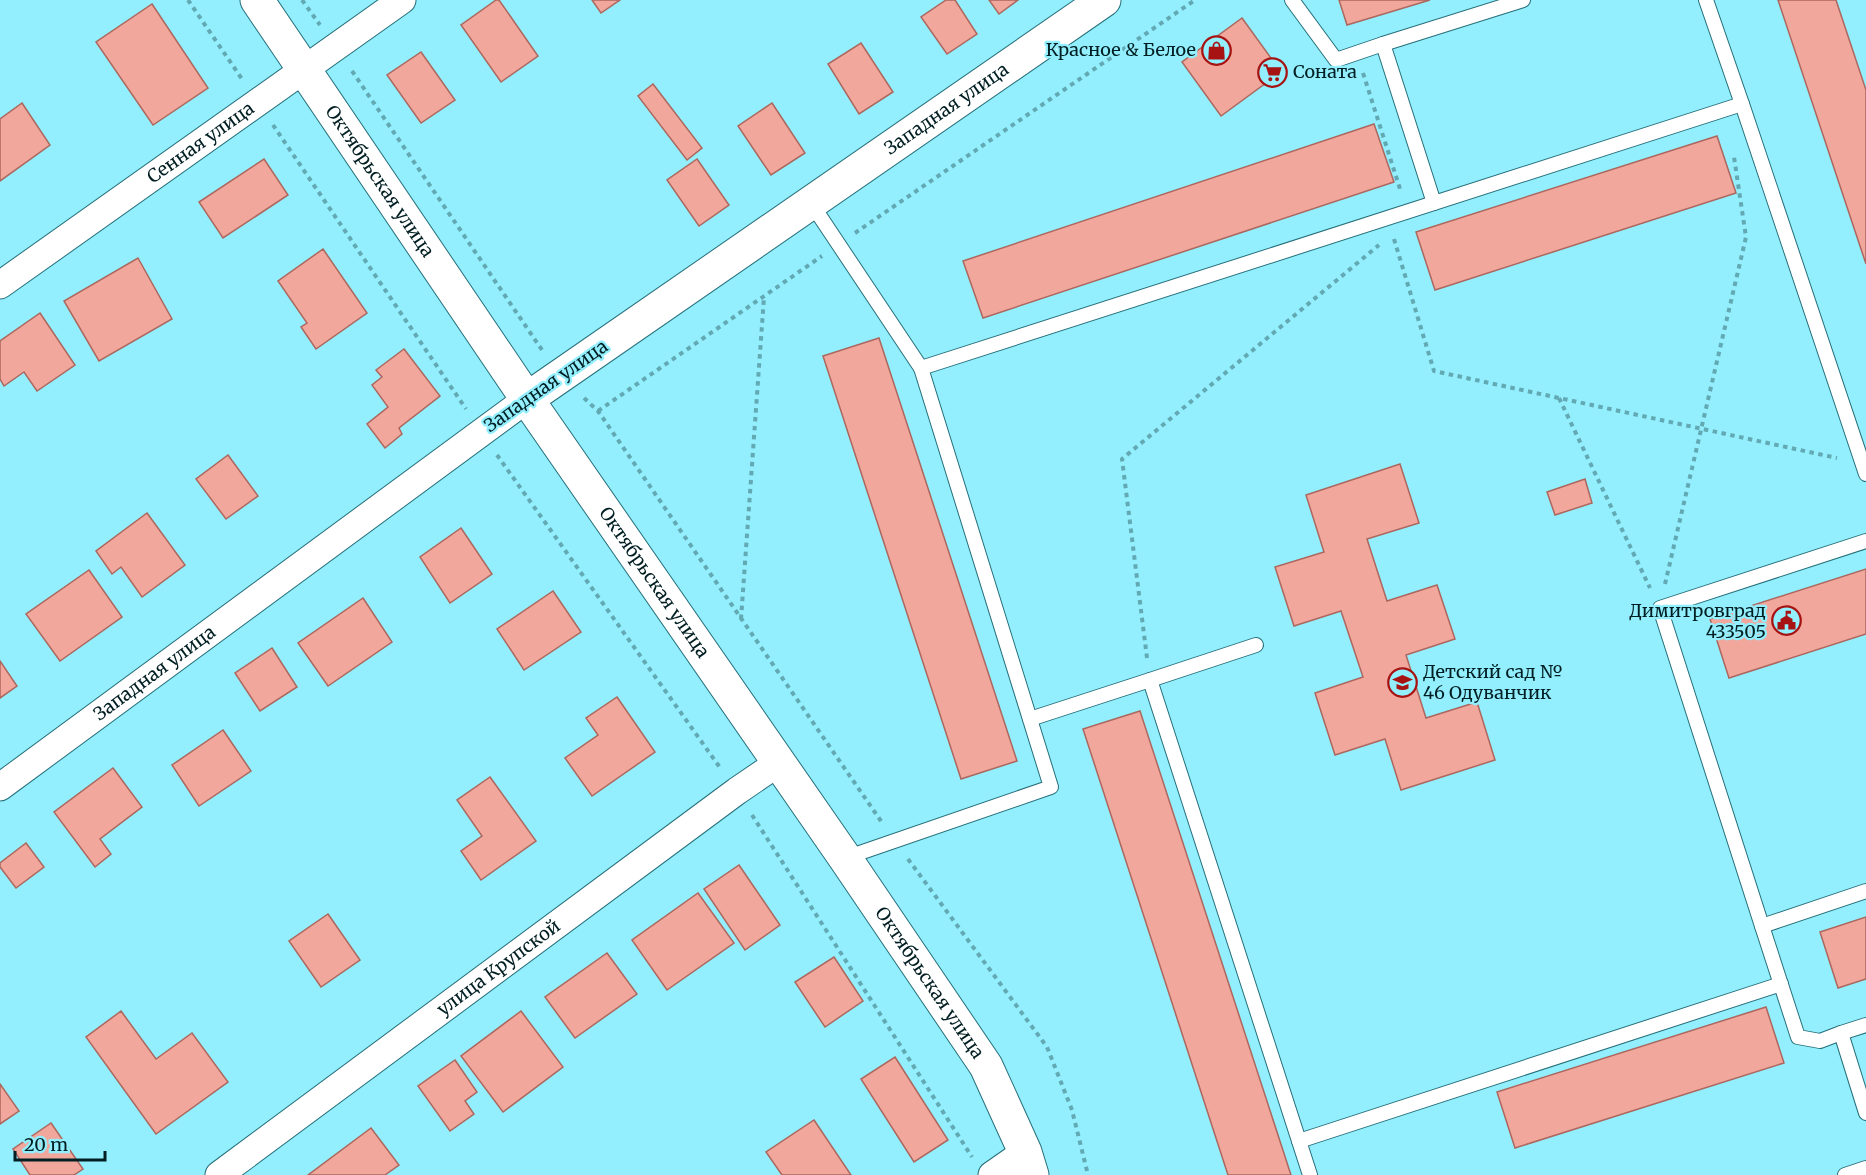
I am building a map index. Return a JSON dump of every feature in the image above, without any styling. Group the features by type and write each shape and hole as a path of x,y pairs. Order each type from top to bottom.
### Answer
{"main road":[{"name":"Октябрьская улица","path":"257,0 527,399 986,1066 1029,1164"},
{"name":"Западная улица","path":"527,399 1104,0"}],"street":[{"name":"Сенная улица","path":"0,285 402,0"},
{"name":"Западная улица","path":"0,787 527,399"},
{"name":"улица Крупской","path":"219,1175 778,763"},
{"path":"985,1170 1029,1164"}],"lane":[{"path":"1292,0 1336,60 1523,0"},
{"path":"1706,0 1864,469"},
{"path":"1383,44 1434,203"},
{"path":"921,368 1742,104"},
{"path":"811,203 921,368 1051,787 845,858"},
{"path":"1866,540 1660,608 1798,1037 1820,1041 1866,1025"},
{"path":"1030,719 1256,645"},
{"path":"1149,680 1310,1175"},
{"path":"1762,926 1866,891"},
{"path":"1299,1141 1781,984"},
{"path":"1842,1033 1866,1113"},
{"path":"1845,1175 1866,1168"}],"path":[{"path":"188,0 481,432 737,791 985,1170"},
{"path":"303,0 560,376 598,411 894,841 1047,1047 1072,1110 1088,1175"},
{"path":"598,411 1195,0"},
{"path":"1357,53 1408,212"},
{"path":"1660,608 1746,237 1734,155"},
{"path":"1388,218 1434,371 1701,429 1864,469"},
{"path":"1149,680 1122,459 1393,233"},
{"path":"741,620 764,296"},
{"path":"1559,398 1660,608"}],"building":[{"path":"499,0 538,56 501,82 461,25"},
{"path":"592,0 620,0 601,13"},
{"path":"946,0 955,0 977,34 947,54 921,17"},
{"path":"989,0 1018,0 999,14"},
{"path":"1339,0 1430,0 1347,25"},
{"path":"1778,0 1836,0 1866,90 1866,264"},
{"path":"152,4 208,88 153,125 96,42"},
{"path":"1242,18 1281,72 1221,116 1182,62"},
{"path":"861,43 893,92 859,114 828,64"},
{"path":"421,52 455,100 421,123 387,75"},
{"path":"653,84 702,148 687,160 638,96"},
{"path":"22,103 50,145 0,181 0,119"},
{"path":"772,103 805,153 771,175 738,126"},
{"path":"1374,124 1394,182 983,318 963,261"},
{"path":"1717,136 1736,193 1435,290 1416,232"},
{"path":"264,159 288,195 223,238 199,202"},
{"path":"697,159 729,205 699,226 667,180"},
{"path":"323,249 367,313 316,349 301,327 307,323 278,281"},
{"path":"138,258 172,319 99,361 64,301"},
{"path":"40,313 75,365 37,391 24,372 4,386 0,379 0,341"},
{"path":"879,338 1017,761 961,779 823,356"},
{"path":"404,349 440,396 399,428 402,434 385,448 367,424 388,407 372,385 382,377 376,370"},
{"path":"228,455 258,496 226,519 196,479"},
{"path":"1400,464 1419,523 1367,539 1387,601 1437,585 1455,639 1406,655 1426,718 1477,702 1495,760 1401,790 1385,739 1335,755 1315,693 1363,677 1341,611 1294,626 1275,567 1324,552 1306,495"},
{"path":"1585,479 1592,503 1555,515 1547,492"},
{"path":"147,513 185,565 142,597 121,567 112,574 96,551"},
{"path":"461,528 492,574 450,603 420,557"},
{"path":"1866,569 1866,634 1729,678 1710,619"},
{"path":"89,570 122,617 60,661 26,614"},
{"path":"553,591 581,632 524,670 497,629"},
{"path":"363,598 392,642 328,686 298,643"},
{"path":"272,648 297,687 260,711 235,673"},
{"path":"0,661 17,686 0,698"},
{"path":"617,697 655,752 592,796 565,758 598,735 586,718"},
{"path":"1140,711 1291,1175 1228,1175 1083,729"},
{"path":"223,730 251,771 199,806 172,765"},
{"path":"113,768 142,807 100,839 111,854 95,867 54,812"},
{"path":"490,777 536,841 481,880 461,851 482,836 457,800"},
{"path":"26,843 44,867 16,888 0,867 0,863"},
{"path":"739,865 780,925 745,950 704,889"},
{"path":"698,893 734,943 667,990 632,940"},
{"path":"328,914 360,960 321,987 289,941"},
{"path":"1866,917 1866,979 1838,988 1820,932"},
{"path":"607,953 637,994 575,1038 545,997"},
{"path":"834,957 863,1001 825,1027 795,982"},
{"path":"1766,1007 1784,1063 1515,1148 1497,1092"},
{"path":"121,1011 156,1059 192,1033 228,1082 156,1134 86,1037"},
{"path":"521,1011 563,1067 503,1112 461,1056"},
{"path":"895,1057 948,1140 914,1162 861,1079"},
{"path":"455,1060 477,1092 465,1101 474,1114 450,1131 418,1086"},
{"path":"0,1084 19,1111 0,1124"},
{"path":"814,1120 851,1175 782,1175 766,1152"},
{"path":"51,1123 83,1169 74,1175 30,1175 13,1149"},
{"path":"371,1128 399,1165 385,1175 308,1175"}],"place":[{"name":"Красное & Белое","path":"1217,50"},
{"name":"Соната","path":"1272,72"},
{"name":"Димитровград 433505","path":"1787,621"},
{"name":"Детский сад № 46 Одуванчик","path":"1402,682"}]}
